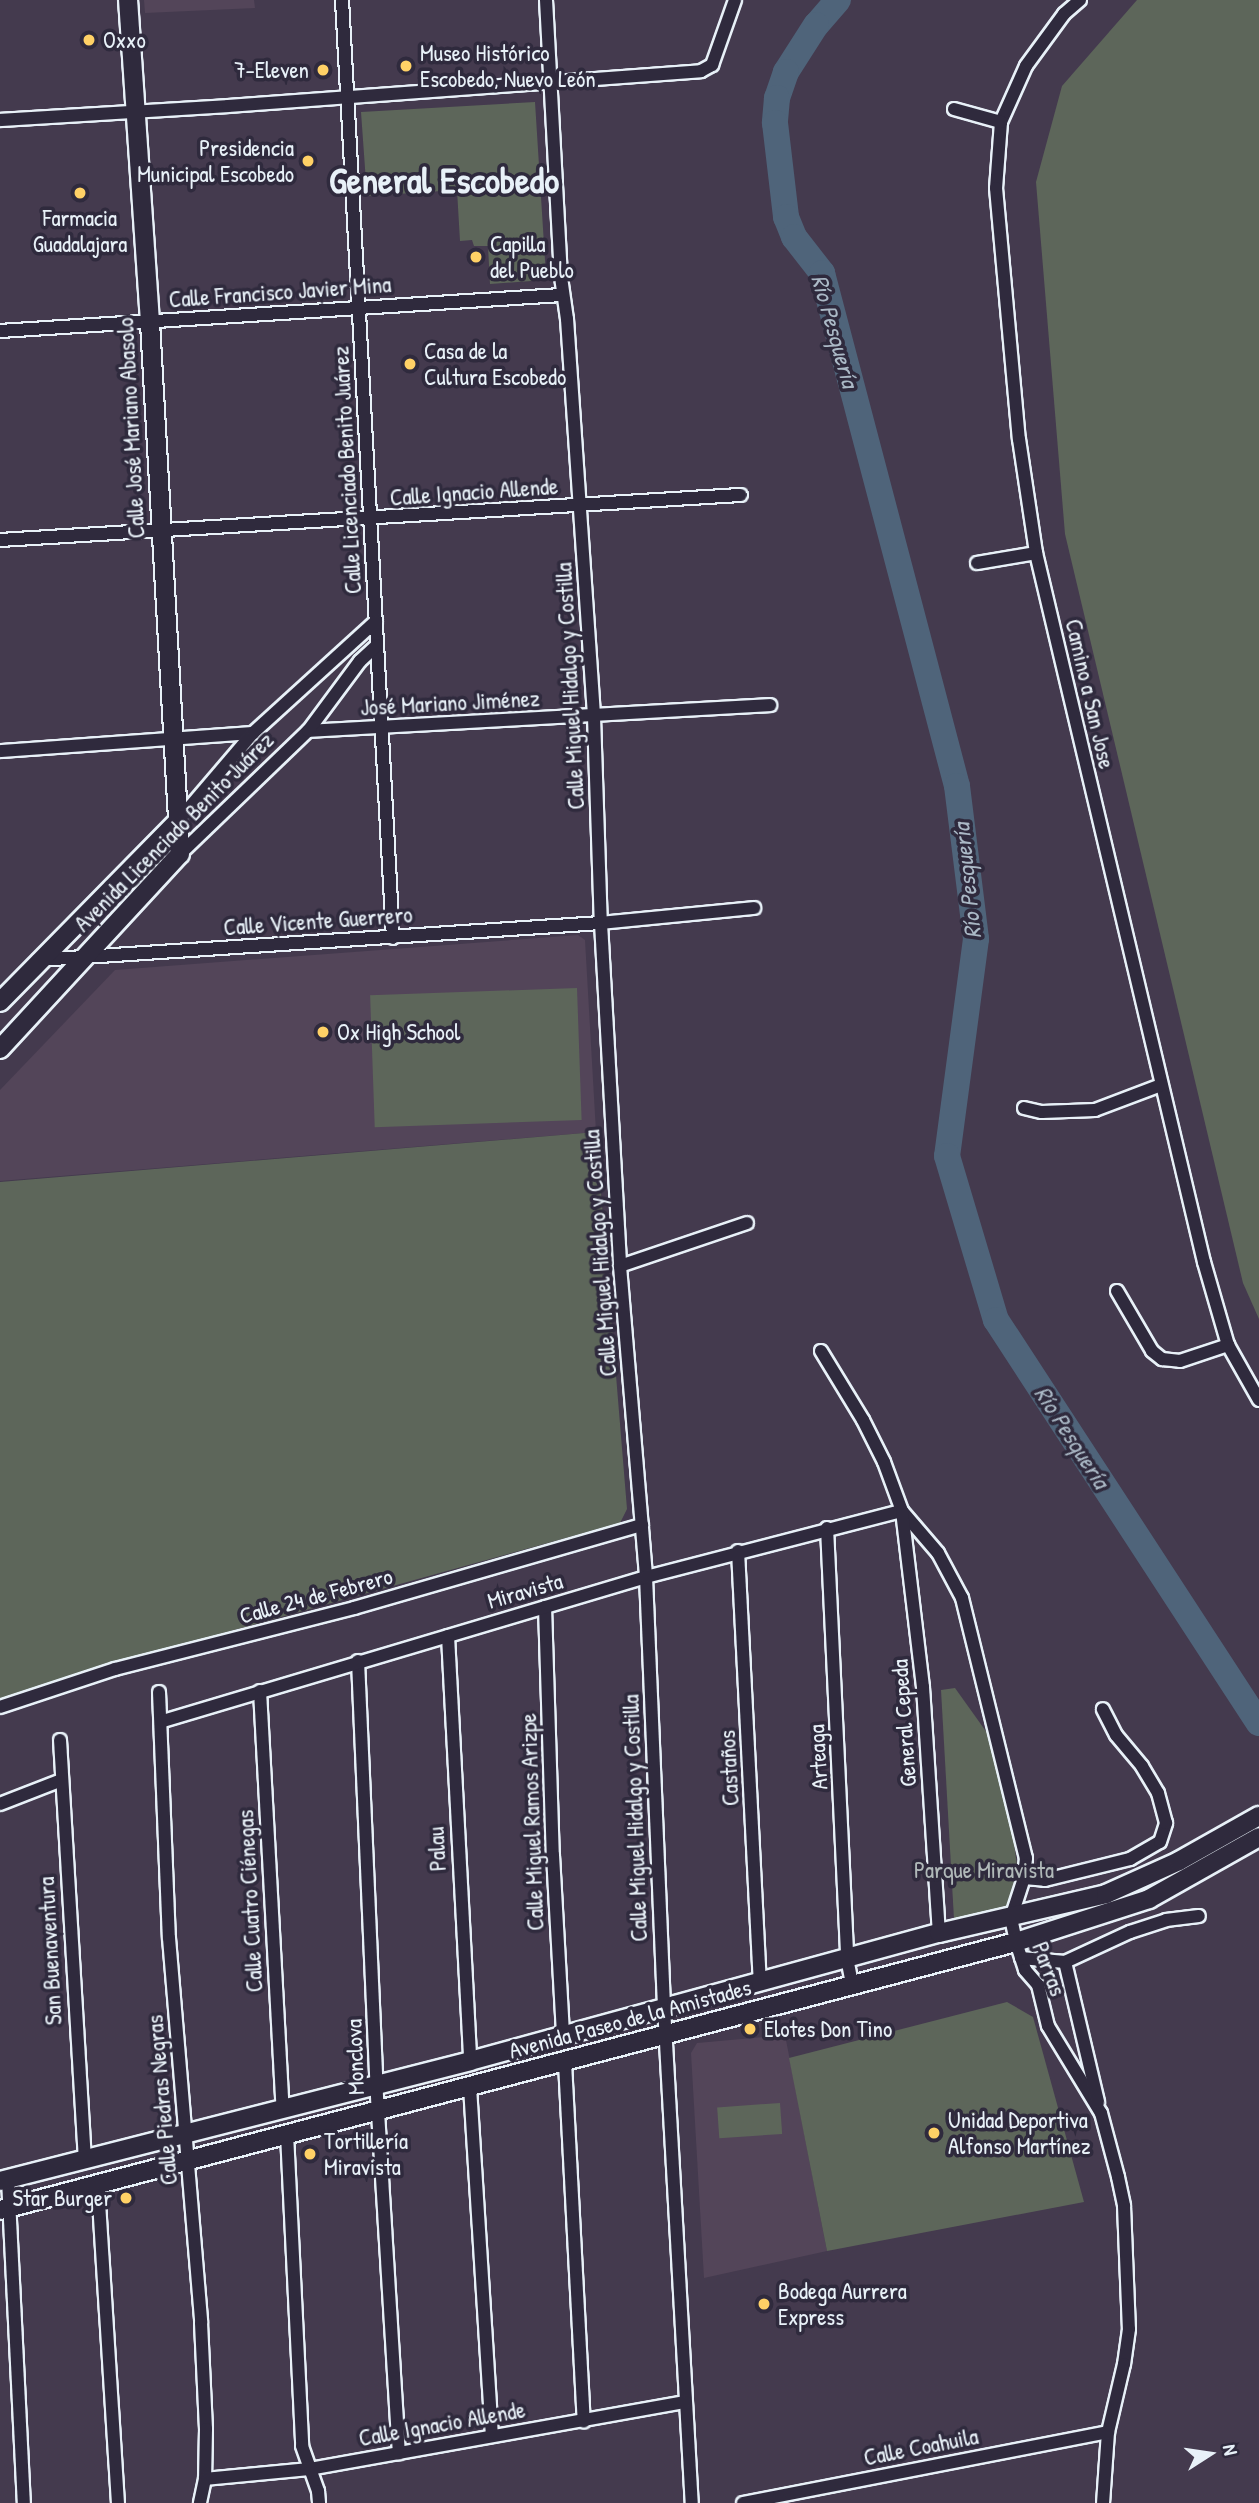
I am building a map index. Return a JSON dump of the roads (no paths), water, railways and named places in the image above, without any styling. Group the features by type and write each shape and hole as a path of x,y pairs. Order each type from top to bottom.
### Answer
{"street":[{"name":"Calle José Mariano Abasolo","path":"128,0 150,322 180,854"},
{"name":"Calle Licenciado Benito Juárez","path":"342,0 393,938"},
{"name":"Calle Miguel Hidalgo y Costilla","path":"546,0 562,295 567,319 594,717 601,923 620,1266 646,1577 664,2007 692,2503"},
{"path":"0,120 551,83 709,69 735,0"},
{"name":"Camino a San Jose","path":"1080,0 1064,15 1026,66 1001,122 996,188 1019,439 1036,553 1204,1262 1228,1345 1259,1400"},
{"path":"954,109 1001,122"},
{"name":"Calle Francisco Javier Mina","path":"0,331 562,295"},
{"name":"Calle Ignacio Allende","path":"0,540 741,495"},
{"path":"977,563 1036,553"},
{"name":"Avenida Licenciado Benito Juárez","path":"0,1002 38,960 177,822 253,733 376,621"},
{"name":"Avenida Licenciado Benito Juárez","path":"0,1049 180,854 308,731 360,661 377,645"},
{"name":"José Mariano Jiménez","path":"308,731 594,717 769,705"},
{"path":"0,751 253,733"},
{"name":"Calle Vicente Guerrero","path":"38,960 601,923 754,908"},
{"path":"1024,1108 1042,1112 1095,1110 1161,1085"},
{"path":"620,1266 747,1223"},
{"path":"1117,1291 1152,1350 1162,1359 1180,1361 1228,1345"},
{"name":"Parras","path":"821,1351 863,1420 884,1462 902,1511 938,1553 962,1598 1026,1858 1024,1878 1011,1918 1018,1950 1038,1985 1048,2026 1101,2113 1124,2206 1128,2292 1127,2346 1108,2432 1103,2503"},
{"name":"Miravista","path":"163,1721 646,1577 827,1528 902,1511"},
{"name":"General Cepeda","path":"902,1511 923,1688 939,1933"},
{"name":"Calle 24 de Febrero","path":"0,1707 115,1669 354,1608 642,1525"},
{"name":"Arteaga","path":"827,1528 847,1958 852,1983"},
{"name":"Castaños","path":"738,1551 760,1982"},
{"name":"Calle Miguel Ramos Arizpe","path":"545,1607 553,1855 563,2034"},
{"name":"Palau","path":"448,1636 470,2061"},
{"name":"Monclova","path":"358,1661 378,2112 399,2452"},
{"name":"Calle Cuatro Ciénegas","path":"260,1691 283,2109"},
{"name":"Calle Piedras Negras","path":"159,1692 163,1721 169,1938 201,2323 206,2429 205,2479 200,2503"},
{"path":"1024,1878 1045,1880 1130,1858 1160,1842 1166,1823 1158,1793 1142,1766 1116,1735 1103,1709"},
{"name":"San Buenaventura","path":"60,1740 85,2161"},
{"path":"0,1804 62,1780"},
{"name":"Avenida Paseo de la Amistades","path":"4,2180 470,2061 939,1933 1061,1905 1141,1880 1259,1816"},
{"name":"Avenida Paseo de la Amistades","path":"4,2209 565,2063 852,1983 1018,1950 1068,1926 1149,1899 1259,1837"},
{"path":"1018,1950 1065,1962 1130,1932 1166,1920 1199,1916"},
{"path":"1065,1962 1101,2113"},
{"path":"565,2063 584,2421"},
{"path":"470,2087 492,2435"},
{"path":"287,2134 302,2446 318,2491 319,2503"},
{"path":"4,2180 24,2503"},
{"path":"98,2186 118,2503"},
{"name":"Calle Ignacio Allende","path":"205,2479 309,2469 685,2402"},
{"name":"Calle Coahuila","path":"743,2503 1108,2432"}],"waterway":[{"name":"Río Pesquería","path":"838,0 816,25 786,72 777,98 775,123 786,217 794,237 822,273 957,786 976,939 947,1156 996,1320 1259,1723"}],"place":[{"name":"Oxxo","path":"89,40"},
{"name":"Museo Histórico Escobedo, Nuevo León","path":"406,66"},
{"name":"7-Eleven","path":"323,70"},
{"name":"Presidencia Municipal Escobedo","path":"308,161"},
{"name":"Farmacia Guadalajara","path":"80,193"},
{"name":"Capilla del Pueblo","path":"476,257"},
{"name":"Casa de la Cultura Escobedo","path":"410,364"},
{"name":"Ox High School","path":"323,1032"},
{"name":"Elotes Don Tino","path":"750,2029"},
{"name":"Unidad Deportiva Alfonso Martínez","path":"934,2133"},
{"name":"Tortillería Miravista","path":"310,2154"},
{"name":"Star Burger","path":"126,2198"},
{"name":"Bodega Aurrera Express","path":"764,2304"}],"district":[{"name":"General Escobedo","path":"444,180"}],"park label":[{"name":"Parque Miravista","path":"984,1870"}]}
